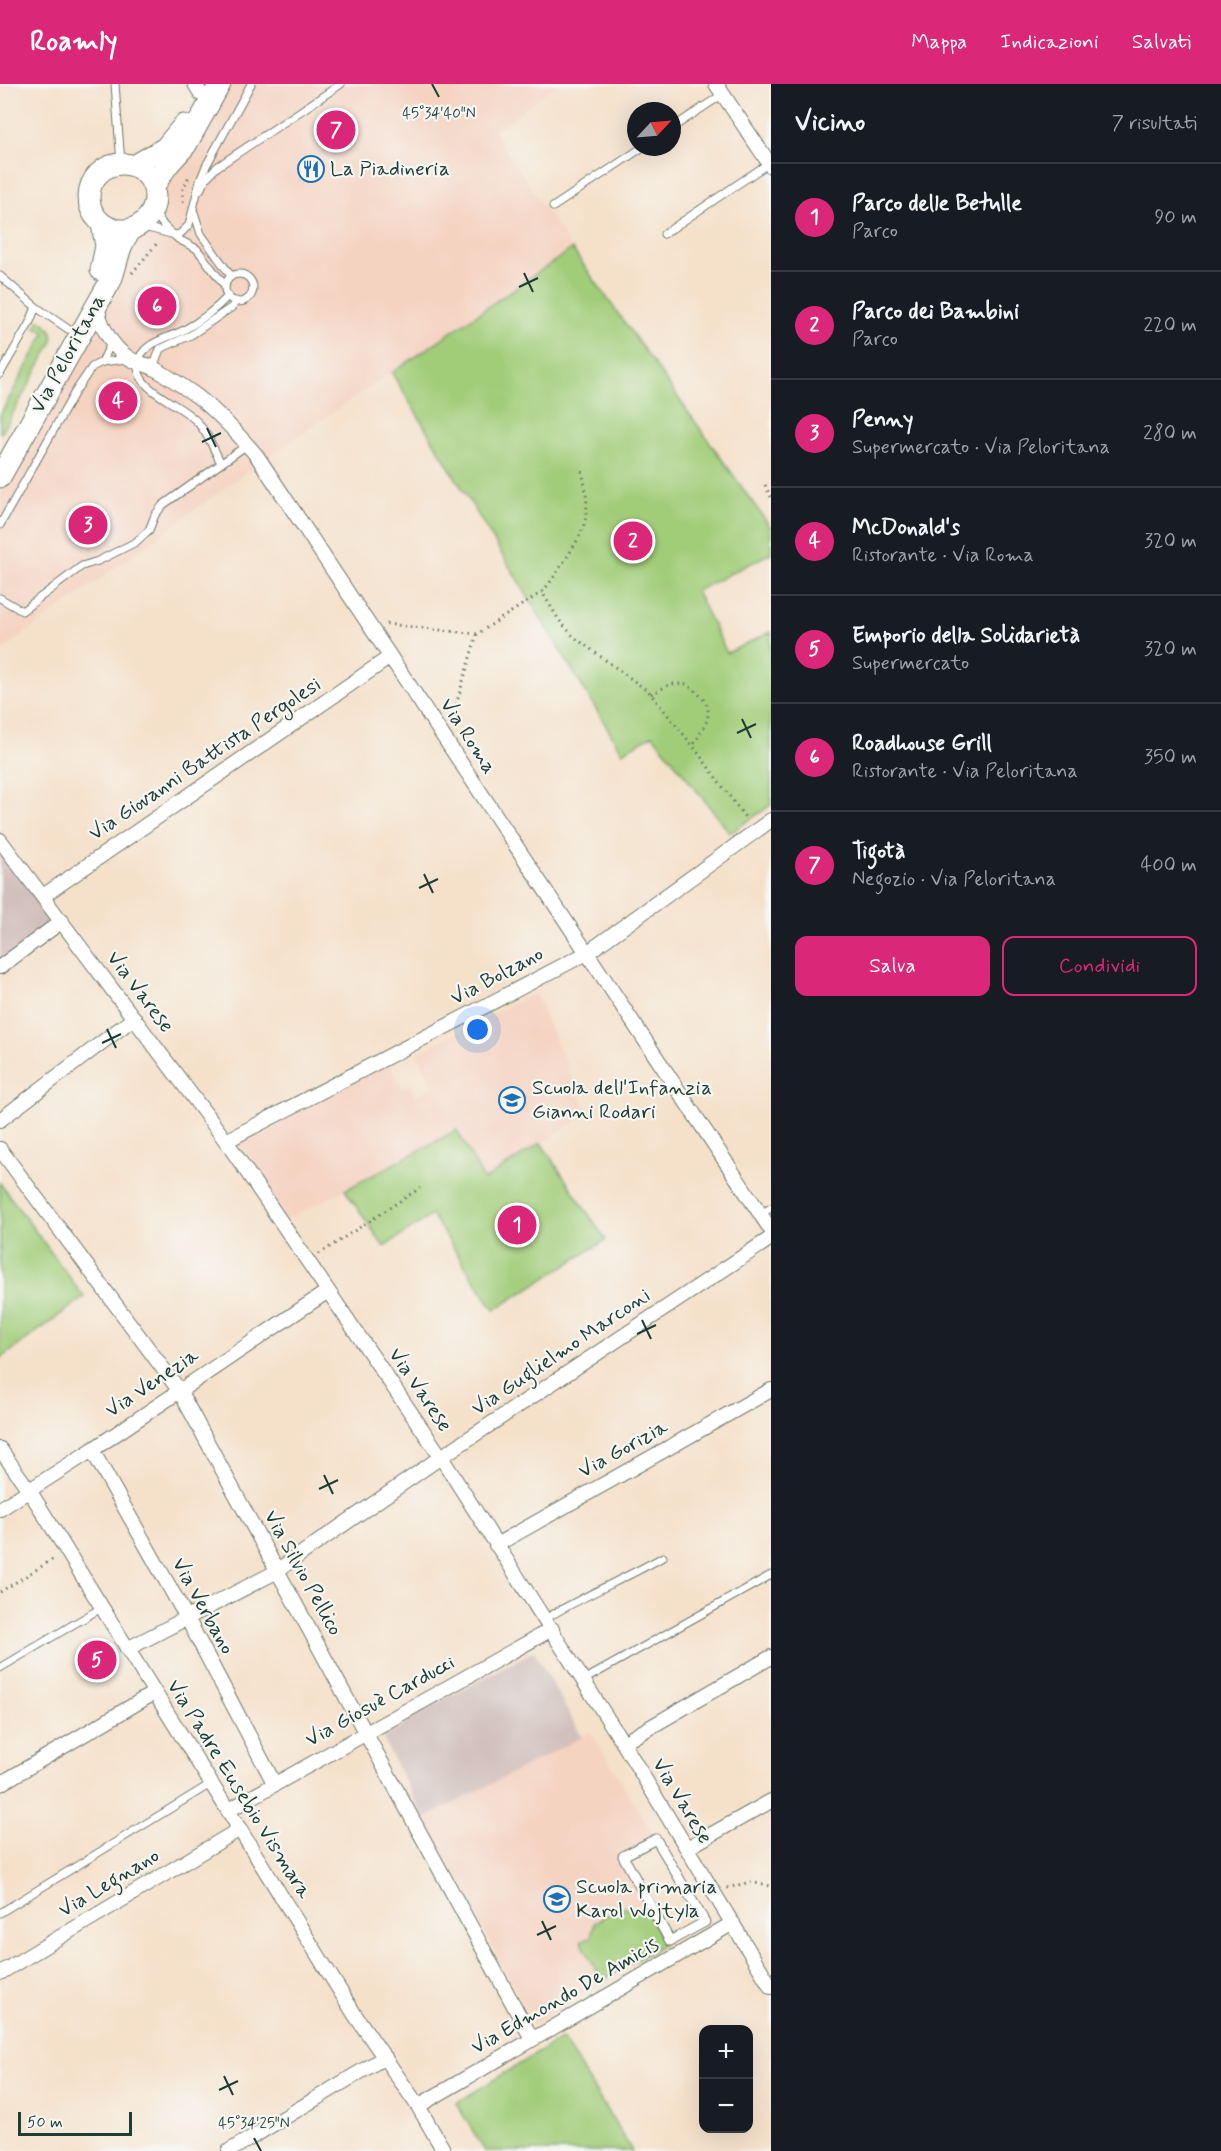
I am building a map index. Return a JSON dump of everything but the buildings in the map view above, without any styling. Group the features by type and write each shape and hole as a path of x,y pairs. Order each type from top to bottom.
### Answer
{"main road":[{"path":"154,186 167,166 186,145 220,84"},
{"path":"128,165 144,172 154,186 156,200 141,222 111,229 102,224 90,207 91,185 105,169 128,165 156,155 170,144 185,124 201,87"},
{"name":"Via Peloritana","path":"0,477 64,365 97,301 111,280 120,246 141,222"},
{"name":"Via Peloritana","path":"0,451 94,285 103,265 106,246 102,224"}],"street":[{"path":"719,89 770,165"},
{"name":"Via Roma","path":"97,301 101,321 112,341 134,361 153,368 200,399 220,416 247,445 587,953 765,1211 771,1230"},
{"name":"Via Giovanni Battista Pergolesi","path":"43,896 390,657"},
{"name":"Via Bolzano","path":"226,1141 587,953 771,820"},
{"name":"Via Varese","path":"0,840 226,1141 441,1457 584,1680 771,1987"},
{"path":"0,967 62,921"},
{"path":"0,1120 134,1018"},
{"name":"Via Silvio Pellico","path":"0,1149 180,1390 532,2039"},
{"name":"Via Guglielmo Marconi","path":"127,1649 277,1569 771,1238"},
{"name":"Via Venezia","path":"0,1509 328,1291"},
{"name":"Via Gorizia","path":"496,1545 771,1389"},
{"name":"Via Padre Eusebio Vismara","path":"0,1449 29,1490 355,2015 418,2106 444,2151"},
{"name":"Via Verbano","path":"92,1450 187,1618 274,1783"},
{"name":"Via Giosuè Carducci","path":"229,1810 367,1733 549,1624"},
{"path":"623,1743 771,1658"},
{"path":"0,1784 154,1693"},
{"path":"687,1848 771,1801"},
{"name":"Via Legnano","path":"0,1973 240,1828"},
{"path":"656,1839 705,1922 670,1941 623,1856 656,1839"},
{"name":"Via Edmondo De Amicis","path":"418,2106 733,1923"},
{"path":"229,2151 385,2057"}],"lane":[{"path":"115,84 128,165"},
{"path":"141,222 175,236 189,225 206,166 251,84"},
{"path":"198,195 206,178 217,167 341,84"},
{"path":"681,121 719,89"},
{"path":"553,207 630,156"},
{"path":"664,234 770,165"},
{"path":"194,210 201,234 231,276"},
{"path":"141,222 164,226 184,243 197,249 225,286 228,296 236,301 244,301 250,296 252,284 248,277 240,274 231,276 225,286"},
{"path":"0,276 36,307 68,329"},
{"path":"0,525 75,392 92,367 115,359 134,361 156,342 184,330 220,305 228,296"},
{"path":"153,368 160,349 191,335 232,307 236,301"},
{"path":"0,374 29,324 36,307"},
{"path":"102,362 112,341"},
{"path":"134,361 138,375 152,391 188,413 199,423 221,464"},
{"path":"0,597 22,611 82,566 98,561 136,542 149,530 155,515 163,505 247,445"},
{"path":"549,1624 593,1592 663,1557"},
{"path":"584,1680 771,1575"},
{"path":"0,1668 101,1608"},
{"path":"0,1913 212,1783"}],"path":[{"path":"366,622 477,634 542,592 579,539 583,529 588,498 582,471"},
{"path":"765,485 771,496"},
{"path":"542,592 559,620 574,637 651,694 693,746 755,831"},
{"path":"445,740 477,634"},
{"path":"651,694 671,684 686,684 704,700 709,711 708,720 693,746"},
{"path":"307,1261 420,1188"},
{"path":"0,1592 66,1551"},
{"path":"717,1897 724,1890 740,1883 750,1882 771,1886"}],"shaded area":[{"path":"223,84 557,84 494,132 572,249 259,463 0,652 0,482 119,266 155,210 156,187"},
{"path":"0,844 57,920 0,963"},
{"path":"535,993 588,1113 484,1181 457,1131 283,1222 229,1142 388,1061 402,1088 409,1085 416,1096 434,1086 417,1053"},
{"path":"534,1651 582,1737 424,1819 382,1737 403,1726 409,1718"},
{"name":"Scuola primaria Karol Wojtyla","path":"591,1732 656,1839 623,1857 670,1941 534,2025 424,1819"}],"green space":[{"path":"572,249 771,528 771,553 696,591 727,653 771,632 771,805 730,833 653,735 622,752 392,373"},
{"path":"39,320 50,329 53,335 52,343 0,433 0,415 45,333 35,327"},
{"path":"457,1130 484,1180 541,1143 606,1240 494,1310 432,1215 384,1247 345,1190"},
{"path":"0,1183 84,1297 0,1359"},
{"path":"622,1907 635,1911 644,1907 664,1944 602,1980 581,1941 591,1937 595,1922"},
{"path":"562,2038 632,2151 485,2151 456,2103"}],"place":[{"name":"Tigotà","path":"336,130"},
{"name":"La Piadineria","path":"311,169"},
{"name":"Roadhouse Grill","path":"157,306"},
{"name":"McDonald's","path":"118,401"},
{"name":"Penny","path":"88,525"},
{"name":"Parco dei Bambini","path":"633,541"},
{"name":"Scuola dell'Infanzia Gianni Rodari","path":"512,1100"},
{"name":"Parco delle Betulle","path":"517,1225"},
{"name":"Emporio della Solidarietà","path":"97,1660"},
{"name":"Scuola primaria Karol Wojtyla","path":"557,1899"}]}
